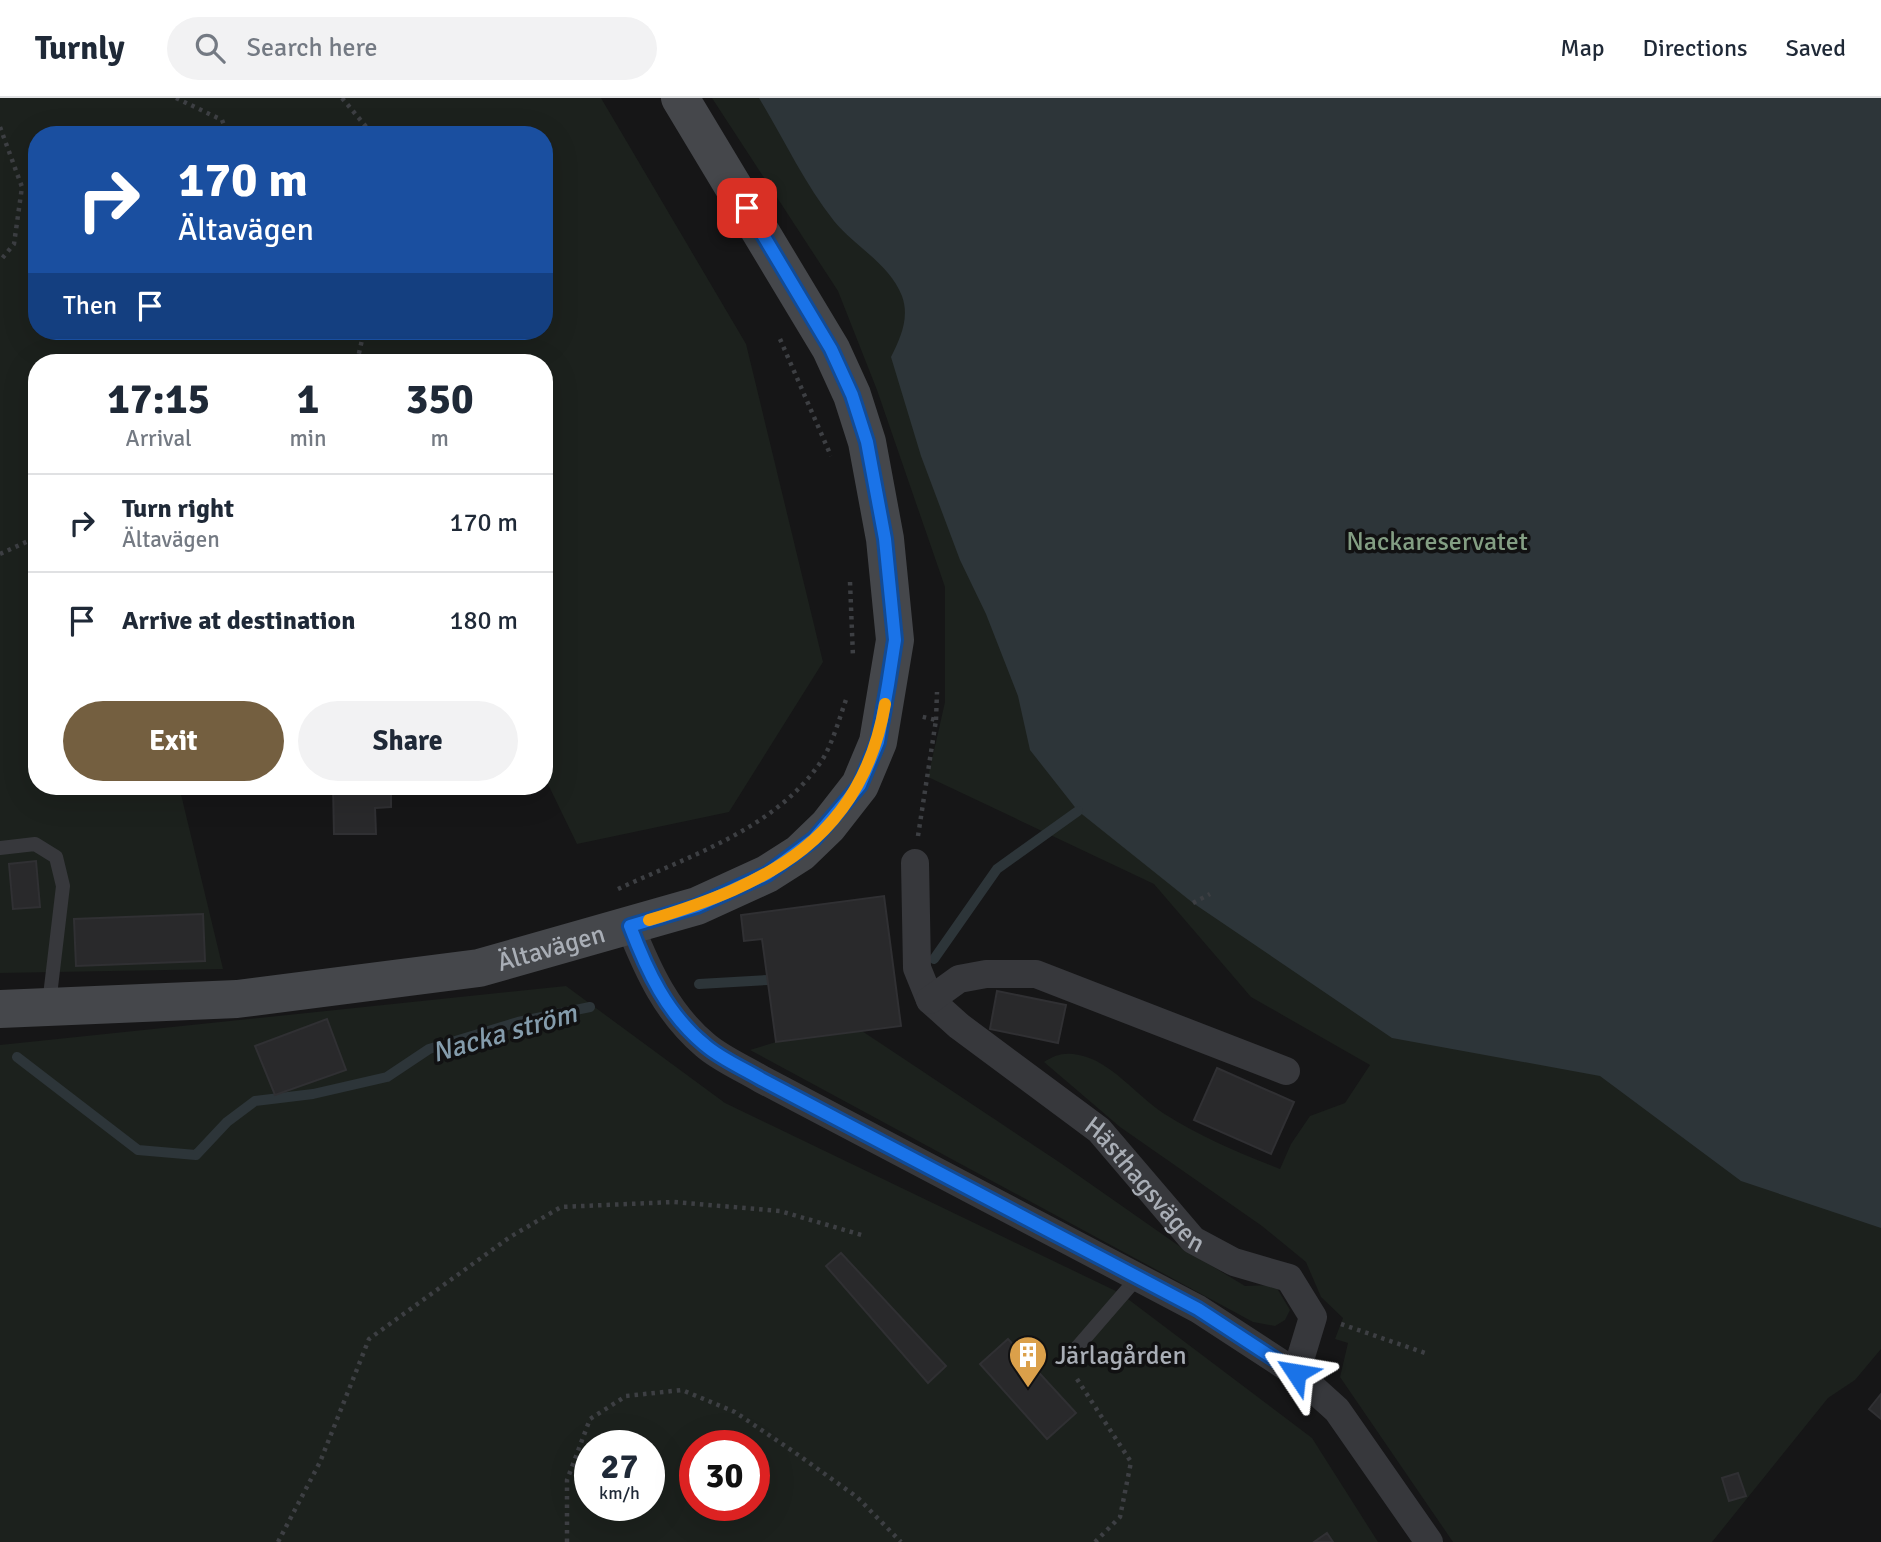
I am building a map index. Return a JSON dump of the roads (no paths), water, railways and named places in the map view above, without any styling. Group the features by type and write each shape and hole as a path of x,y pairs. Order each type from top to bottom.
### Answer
{"main road":[{"name":"Ältavägen","path":"0,1009 237,999 479,968 697,906 767,874 800,853 828,826 860,785 878,742 895,640 885,539 867,442 852,395 831,349 680,98"}],"street":[{"name":"Hästhagsvägen","path":"915,863 917,968 930,1000 959,1026 1099,1130 1193,1240 1234,1262 1289,1278 1313,1317 1296,1373"},
{"path":"630,926 649,973 671,1010 706,1046 773,1086 1198,1309 1296,1373 1337,1410 1429,1542"},
{"path":"930,1000 959,979 986,974 1036,974 1286,1070"}],"lane":[{"path":"0,848 35,844 56,857 63,886 49,1007"},
{"path":"1067,1359 1138,1277"}],"waterway":[{"name":"Nacka ström","path":"934,959 997,869 1078,811"},
{"name":"Nacka ström","path":"699,984 768,980"},
{"name":"Nacka ström","path":"17,1057 138,1150 196,1155 227,1122 255,1101 313,1094 387,1077 429,1049 518,1022 590,1007"}],"place":[{"name":"Järlagården","path":"1028,1389"}],"park label":[{"name":"Nackareservatet","path":"1437,541"}]}
